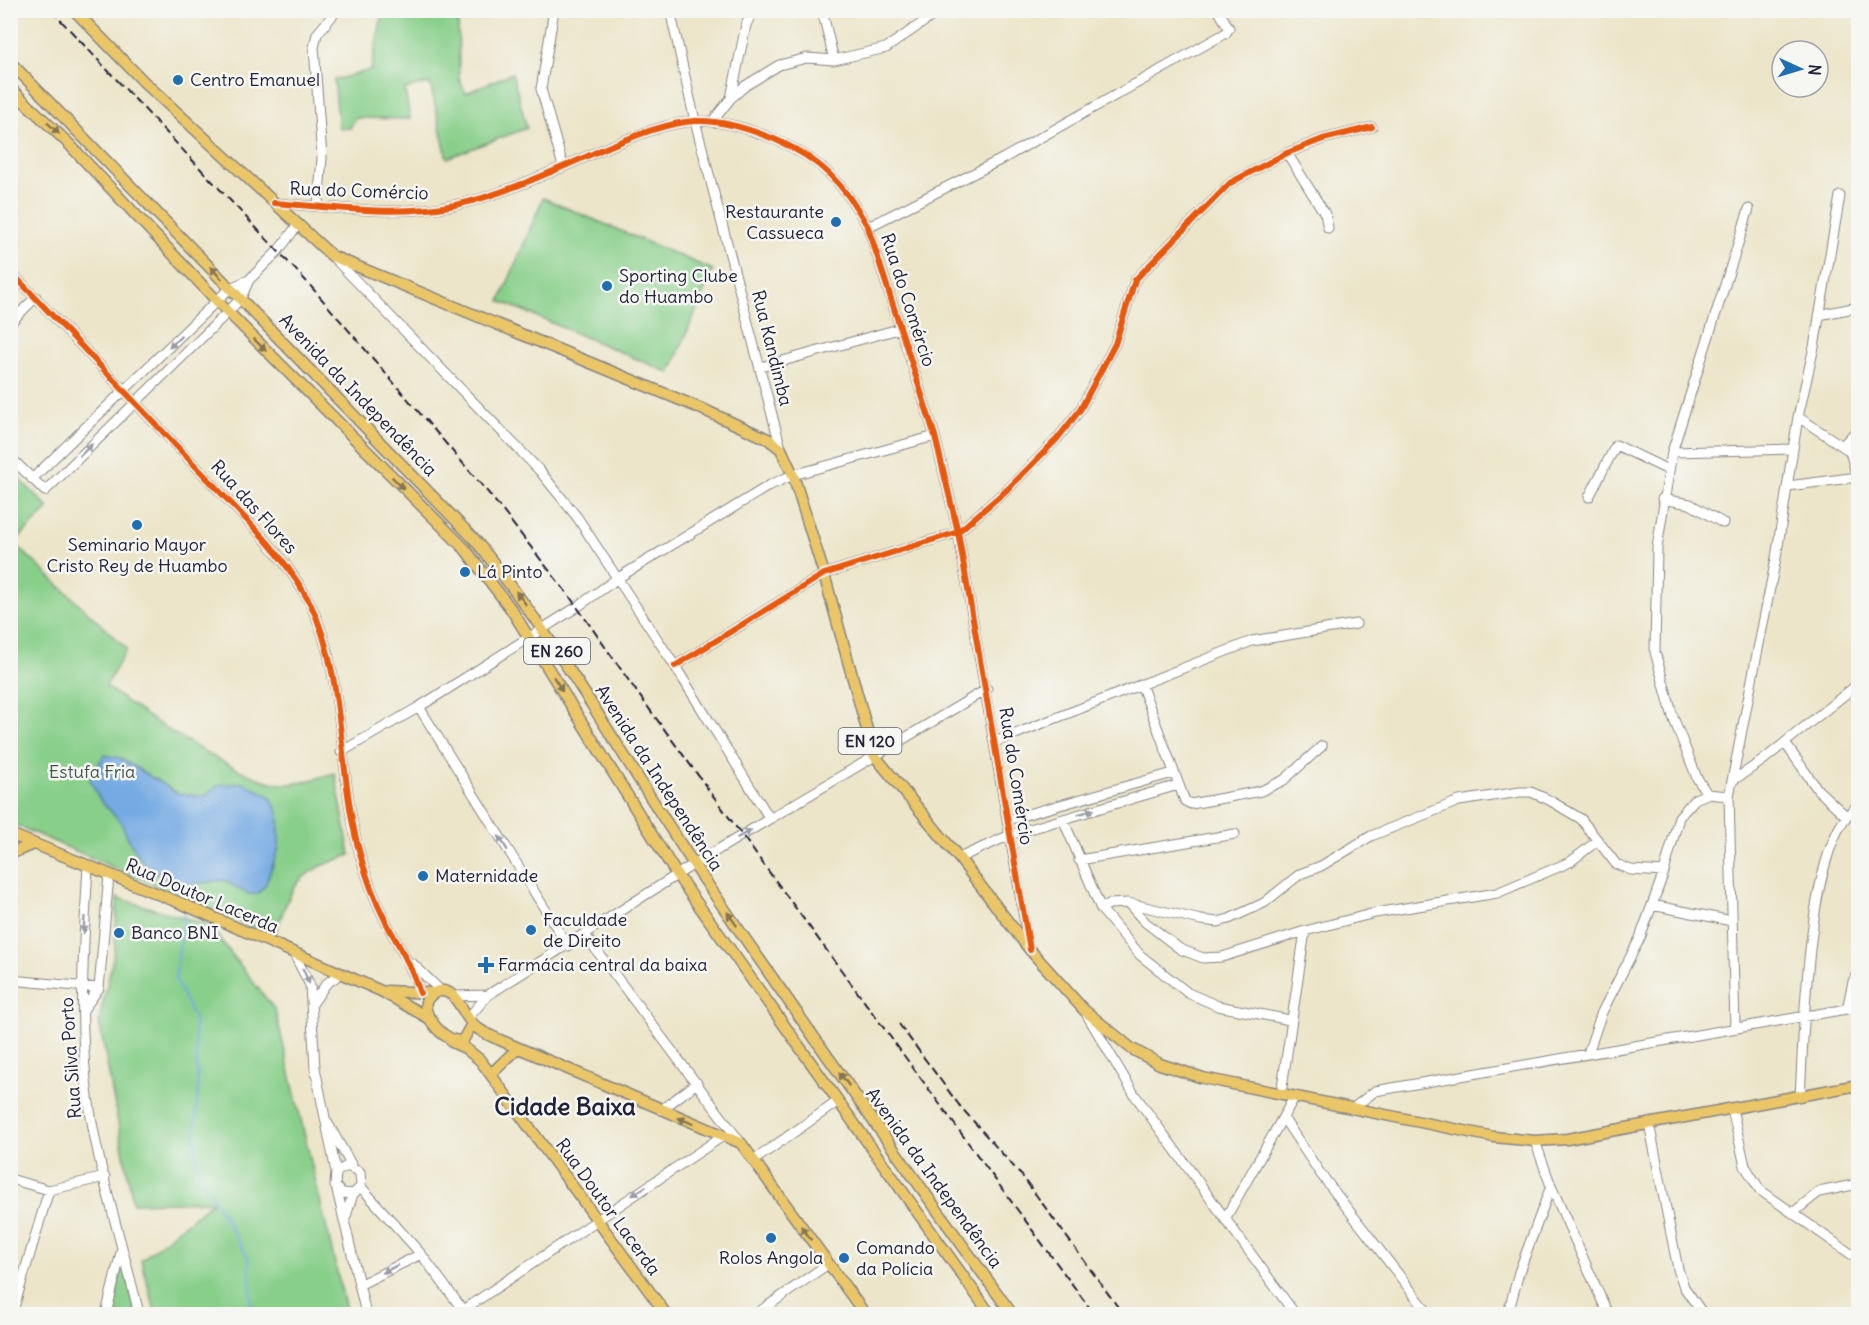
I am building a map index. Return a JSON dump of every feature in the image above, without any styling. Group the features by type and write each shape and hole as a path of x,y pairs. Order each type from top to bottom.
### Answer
{"main road":[{"name":"EN 120","path":"74,10 144,82 332,256 702,409 768,439 781,450 794,475 874,754 1030,950 1084,1010 1132,1049 1160,1064 1203,1078 1494,1137 1535,1141 1567,1139 1858,1085"},
{"name":"Avenida da Independência","path":"10,62 475,540 543,628 694,864 1012,1314"},
{"name":"Avenida da Independência","path":"10,88 68,142 217,301 465,549 493,584 607,760 677,875 988,1314"},
{"path":"68,142 79,132"},
{"path":"142,221 155,210"},
{"path":"607,760 621,749"},
{"name":"Rua Doutor Lacerda","path":"10,834 293,952 381,991 432,1020"},
{"path":"10,854 33,844"},
{"path":"743,970 760,959"},
{"path":"753,984 770,973"},
{"name":"Rua Doutor Lacerda","path":"381,991 437,992"},
{"path":"426,1008 426,1002 437,992 453,996 470,1021 517,1049 741,1143 865,1314"},
{"name":"Rua Doutor Lacerda","path":"420,993 432,1020 446,1038 478,1058 491,1074 666,1314"},
{"path":"452,1042 464,1040 470,1021"},
{"path":"491,1074 517,1049"},
{"path":"910,1201 923,1191"}],"street":[{"path":"318,206 322,158 314,47 317,34 337,10"},
{"path":"554,10 541,89 563,166"},
{"name":"Rua Kandimba","path":"670,10 695,121 781,450"},
{"path":"731,98 746,25 753,10"},
{"path":"822,10 834,60"},
{"path":"712,122 731,98 760,74 779,65 807,58 834,60 886,48 941,10"},
{"path":"868,227 1004,158 1226,33 1229,28 1218,10"},
{"name":"Rua do Comércio","path":"274,203 395,210 456,205 653,130 695,121 712,122 759,133 806,155 842,185 868,227 935,436 958,532 987,689 1030,950"},
{"path":"675,666 824,574 958,532 1009,488 1058,439 1080,410 1115,344 1135,280 1230,183 1287,153 1323,139 1372,127"},
{"path":"1287,153 1325,214 1328,228"},
{"path":"1735,1028 1729,796 1776,558 1798,417 1840,196"},
{"path":"1707,794 1697,778 1673,717 1655,652 1656,548 1671,452 1749,209"},
{"path":"10,457 45,491 228,312 241,298 249,280 278,251 297,226"},
{"path":"332,256 539,470 577,517 675,666 770,819"},
{"name":"Rua das Flores","path":"10,271 277,553 310,604 326,652 357,842 368,879 386,923 410,962 437,992"},
{"path":"33,479 230,288 249,280"},
{"path":"10,323 36,297"},
{"path":"1819,315 1858,307"},
{"path":"761,367 902,328"},
{"path":"1788,486 1858,477 1854,458 1843,445 1798,417"},
{"path":"1843,445 1858,429"},
{"path":"341,752 419,707 529,638 618,578 770,485 794,475 935,436"},
{"path":"1589,497 1616,446 1668,470"},
{"path":"1671,452 1793,449"},
{"path":"1662,499 1690,504 1723,523"},
{"path":"995,742 1252,641 1356,624"},
{"path":"1141,684 1173,773 1185,801 1191,804 1261,791 1284,780 1322,746"},
{"path":"1732,781 1785,743 1858,684"},
{"path":"470,1021 488,995 694,864 874,754 987,689"},
{"path":"419,707 568,946"},
{"path":"1785,743 1818,790 1845,816"},
{"path":"1007,820 1173,773"},
{"path":"959,858 1010,835 1178,785"},
{"path":"1101,909 1109,904 1128,903 1201,920 1218,922 1229,919 1264,903 1300,874 1321,866 1371,836 1460,801 1520,792 1531,792 1581,819 1616,864 1631,870 1664,872"},
{"path":"1587,1053 1593,1033 1640,938 1664,872 1679,817 1695,799 1707,794 1729,796"},
{"path":"1800,1096 1809,956 1817,905 1830,847 1845,816 1858,806"},
{"path":"1063,819 1101,909 1140,955 1188,993 1218,1006 1290,1020"},
{"path":"1079,860 1235,834"},
{"path":"1128,903 1145,922 1180,949 1203,958 1222,957 1305,931 1374,913 1497,893 1570,861 1598,841"},
{"name":"Rua Silva Porto","path":"88,866 82,986 86,1081 94,1132 139,1314"},
{"path":"83,1010 99,988 109,874"},
{"path":"1652,905 1732,921"},
{"path":"1281,1094 1290,1020 1305,931"},
{"path":"585,935 741,1143"},
{"path":"293,952 306,975 313,1002 315,1068 322,1112 336,1172 334,1181 366,1314"},
{"name":"Rua das Flores","path":"410,962 420,993"},
{"path":"1847,1009 1858,971"},
{"path":"313,1002 326,984 340,974"},
{"path":"10,980 99,988"},
{"path":"453,996 488,995"},
{"path":"1352,1108 1375,1091 1858,1007"},
{"path":"1084,1010 1134,1094 1295,1314"},
{"path":"661,1110 697,1083"},
{"path":"1225,1219 1284,1119 1295,1096"},
{"path":"753,1161 837,1102"},
{"path":"1732,1109 1750,1178 1760,1190 1858,1259"},
{"path":"322,1112 352,1166 362,1176 361,1186 353,1194 344,1224"},
{"path":"1284,1119 1320,1173 1429,1314"},
{"path":"1649,1123 1678,1269 1684,1287 1703,1314"},
{"path":"361,1186 421,1254 465,1312 596,1219 723,1136"},
{"path":"1535,1141 1551,1186 1608,1314"},
{"path":"336,1172 343,1167 352,1166"},
{"path":"10,1179 49,1190 105,1177"},
{"path":"1794,1212 1819,1192 1858,1184"},
{"path":"1508,1314 1519,1272 1551,1186"},
{"path":"12,1314 49,1190"},
{"path":"338,1190 353,1194"},
{"path":"106,1314 123,1246"},
{"path":"359,1285 421,1254"},
{"path":"756,1314 828,1264"}],"green space":[{"path":"383,11 458,11 459,79 466,93 512,73 527,128 447,158 430,83 405,89 410,119 355,118 350,128 339,129 334,80 371,70"},
{"name":"Sporting Clube do Huambo","path":"543,198 713,270 670,373 500,301"},
{"name":"Estufa Fria","path":"11,471 49,508 14,543 127,649 106,686 191,744 263,780 294,784 335,773 350,855 317,868 298,882 286,903 274,937 11,823 10,764 16,755 10,747"},
{"path":"117,898 209,925 275,1010 347,1314 156,1314 141,1260 213,1201 133,1203 99,1021 115,949"},
{"path":"123,1260 136,1314 110,1314"}],"water":[{"path":"104,755 120,758 179,794 204,796 219,785 244,783 270,796 279,814 279,848 265,886 257,894 248,894 224,880 188,885 168,880 147,868 132,846 120,821 100,800 90,779"}],"waterway":[{"path":"186,900 188,885"},
{"path":"185,909 175,978 194,1019 198,1086 194,1149 201,1177 249,1259 252,1314"}],"railway":[{"path":"51,10 308,283 491,496 570,597 639,695 1094,1314"},
{"path":"899,1024 959,1105 1023,1177 1123,1314"}],"cycle path":[{"path":"274,203 387,211 433,209 455,205 513,188 650,131 673,124 695,121 735,126 774,139 805,155 830,174 850,198 868,227 935,436 958,532 1030,950"},
{"path":"675,666 824,574 958,532 1009,488 1057,439 1080,410 1115,344 1135,280 1230,183 1287,153 1323,139 1372,127"},
{"path":"10,271 263,537 305,594 321,631 329,660 340,721 351,814 360,853 378,905 420,993"}],"place":[{"name":"Centro Emanuel","path":"178,80"},
{"name":"Restaurante Cassueca","path":"836,222"},
{"name":"Sporting Clube do Huambo","path":"607,286"},
{"name":"Seminario Mayor Cristo Rey de Huambo","path":"137,525"},
{"name":"Lá Pinto","path":"465,572"},
{"name":"Maternidade","path":"423,876"},
{"name":"Faculdade de Direito","path":"531,930"},
{"name":"Banco BNI","path":"119,933"},
{"name":"Farmácia central da baixa","path":"486,965"},
{"name":"Rolos Angola","path":"771,1238"},
{"name":"Comando da Polícia","path":"844,1258"}],"district":[{"name":"Cidade Baixa","path":"565,1107"}]}
